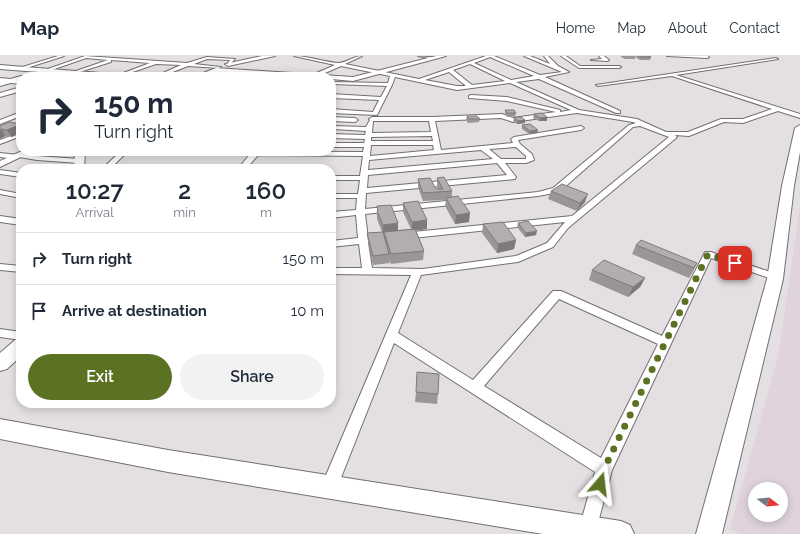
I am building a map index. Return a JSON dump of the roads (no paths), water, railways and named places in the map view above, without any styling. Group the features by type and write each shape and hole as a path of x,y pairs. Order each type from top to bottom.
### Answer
{"main road":[{"path":"208,72 230,63 272,56"},
{"path":"336,79 358,78 443,56"},
{"path":"217,68 266,72"},
{"path":"0,80 16,82"},
{"path":"709,534 775,277 788,186 800,128"},
{"path":"0,364 16,350"},
{"path":"0,429 168,461 621,534"}],"street":[{"path":"18,69 62,56"},
{"path":"78,72 122,56"},
{"path":"296,56 458,88 567,72 526,56"},
{"path":"324,72 360,56"},
{"path":"420,56 435,58"},
{"path":"336,271 417,272 518,259 550,245 565,226 674,137 490,56 419,81"},
{"path":"546,56 556,67"},
{"path":"562,56 579,67 619,67"},
{"path":"601,56 625,70"},
{"path":"669,56 707,57 706,56"},
{"path":"40,72 86,57 217,68"},
{"path":"168,72 186,65 214,58 233,59 230,63"},
{"path":"598,85 776,59"},
{"path":"567,60 575,60"},
{"path":"591,60 607,60"},
{"path":"130,72 156,62"},
{"path":"471,63 557,104 577,111"},
{"path":"0,67 60,72"},
{"path":"450,70 471,87"},
{"path":"366,271 360,212 363,176 370,134 380,106 390,86 393,75"},
{"path":"671,75 800,116"},
{"path":"0,84 16,79"},
{"path":"336,81 390,86"},
{"path":"0,90 16,92"},
{"path":"0,95 16,90"},
{"path":"380,92 387,92"},
{"path":"336,96 383,99"},
{"path":"471,97 507,100 564,112"},
{"path":"373,105 380,106"},
{"path":"665,133 689,134 723,120 743,121 778,109"},
{"path":"402,126 502,116 513,120 577,111 587,111 638,122"},
{"path":"336,114 370,134"},
{"path":"0,122 16,116"},
{"path":"336,121 370,134 438,152 517,145"},
{"path":"336,139 433,122"},
{"path":"433,122 438,152"},
{"path":"336,214 538,194 556,190 638,122"},
{"path":"0,126 16,126"},
{"path":"336,128 436,143"},
{"path":"336,178 499,162 526,162 530,160 530,155 517,145 514,139 581,128"},
{"path":"336,144 370,134"},
{"path":"336,136 435,134"},
{"path":"0,142 16,136"},
{"path":"336,196 512,176 483,148"},
{"path":"0,155 16,154"},
{"path":"0,164 18,156"},
{"path":"30,156 37,158 79,160"},
{"path":"111,164 119,156"},
{"path":"246,164 253,156"},
{"path":"0,172 16,174"},
{"path":"0,192 16,195"},
{"path":"336,244 575,218"},
{"path":"0,219 16,221"},
{"path":"588,529 604,469 708,254 775,277"},
{"path":"0,267 16,269"},
{"path":"329,487 417,272"},
{"path":"475,387 557,294 666,342"},
{"path":"0,333 16,335"},
{"path":"391,334 604,469"}]}
